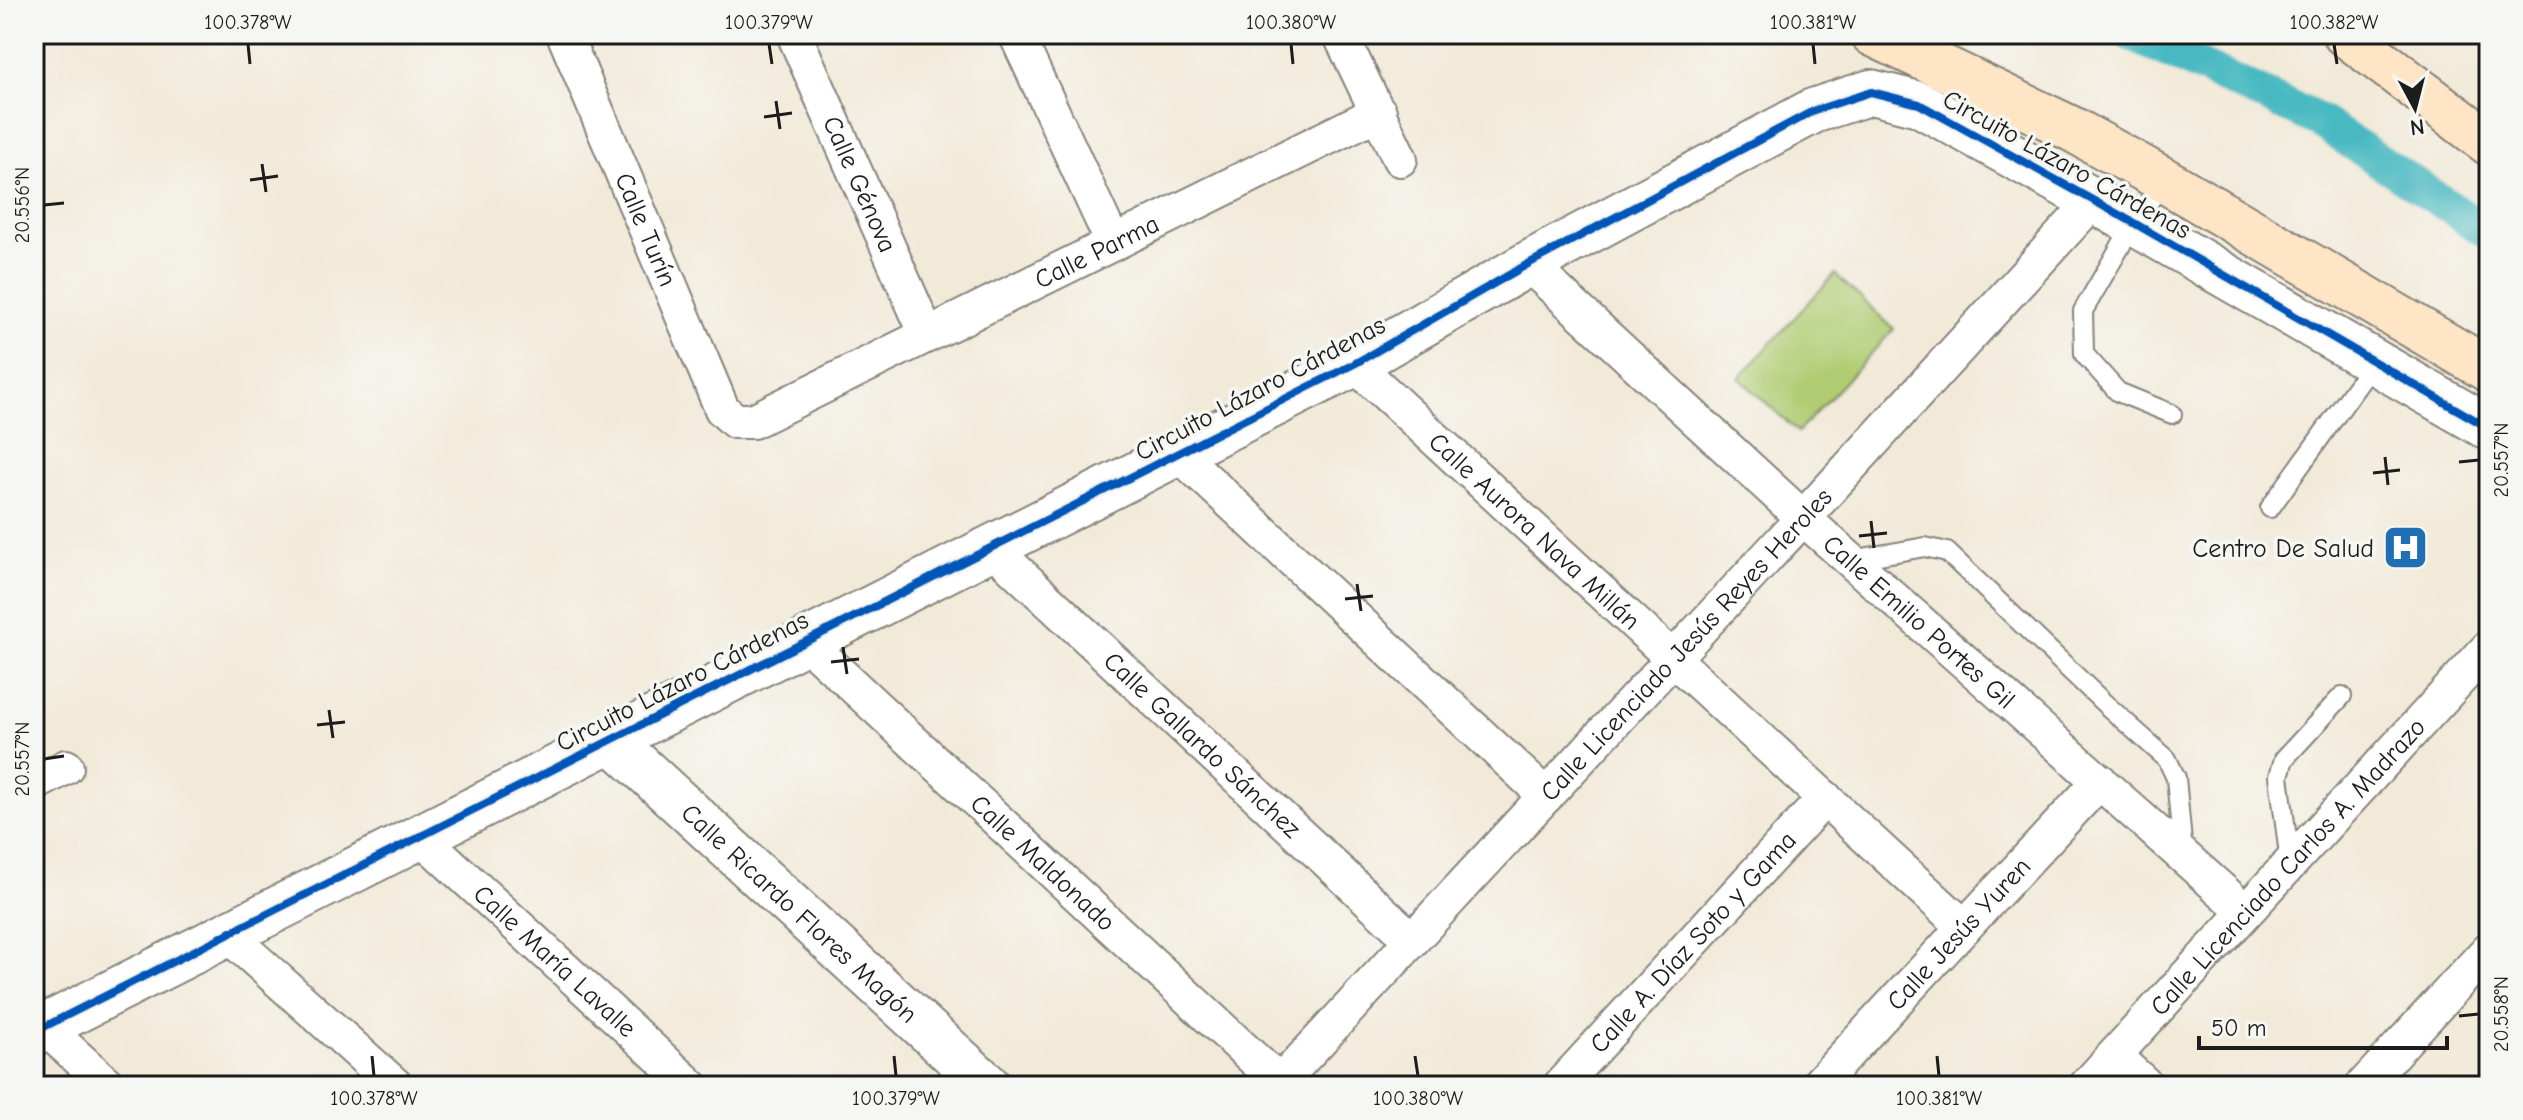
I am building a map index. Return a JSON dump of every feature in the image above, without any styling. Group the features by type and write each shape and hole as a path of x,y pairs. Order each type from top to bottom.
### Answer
{"main road":[{"path":"1873,34 2072,129 2489,370"},
{"path":"2345,34 2489,143"}],"street":[{"name":"Calle Turín","path":"564,34 722,409 735,421"},
{"name":"Calle Génova","path":"794,34 927,335"},
{"path":"1016,34 1113,243"},
{"path":"1340,34 1400,159"},
{"name":"Circuito Lázaro Cárdenas","path":"39,1030 1354,364 1528,264 1813,111 1871,92 1919,104 2134,223 2489,428"},
{"name":"Calle Parma","path":"735,421 753,421 1379,112"},
{"name":"Calle Licenciado Jesús Reyes Heroles","path":"1278,1084 2093,201"},
{"name":"Calle Emilio Portes Gil","path":"1528,264 1803,518 2245,911"},
{"name":"Calle Aurora Nava Millán","path":"1354,364 1964,927"},
{"path":"1179,454 1546,796"},
{"name":"Calle Gallardo Sánchez","path":"992,548 1412,940"},
{"name":"Calle Maldonado","path":"806,642 1278,1084"},
{"name":"Calle Licenciado Carlos A. Madrazo","path":"2086,1086 2489,647"},
{"name":"Calle Ricardo Flores Magón","path":"611,740 988,1086"},
{"path":"34,784 66,767"},
{"name":"Calle Jesús Yuren","path":"1817,1086 2100,781"},
{"name":"Calle A. Díaz Soto y Gama","path":"1560,1086 1825,798"},
{"name":"Calle María Lavalle","path":"420,836 691,1086"},
{"path":"227,934 396,1086"},
{"path":"2363,1086 2489,949"},
{"path":"39,1030 109,1086"},
{"path":"2114,1056 2147,1086"}],"lane":[{"path":"2164,180 2134,223 2083,311 2084,354 2118,392 2172,414"},
{"path":"2270,508 2374,362"},
{"path":"1851,560 1925,547 1947,552 2167,759 2176,778 2183,856"},
{"path":"2290,863 2279,776 2284,759 2342,696"}],"green space":[{"path":"1835,274 1894,329 1798,432 1739,378"}],"waterway":[{"path":"2130,34 2316,119 2489,233"}],"cycle path":[{"path":"34,1032 1354,364 1528,264 1813,111 1871,92 1919,104 2134,223 2489,428"}],"place":[{"name":"Centro De Salud","path":"2405,548"}]}
